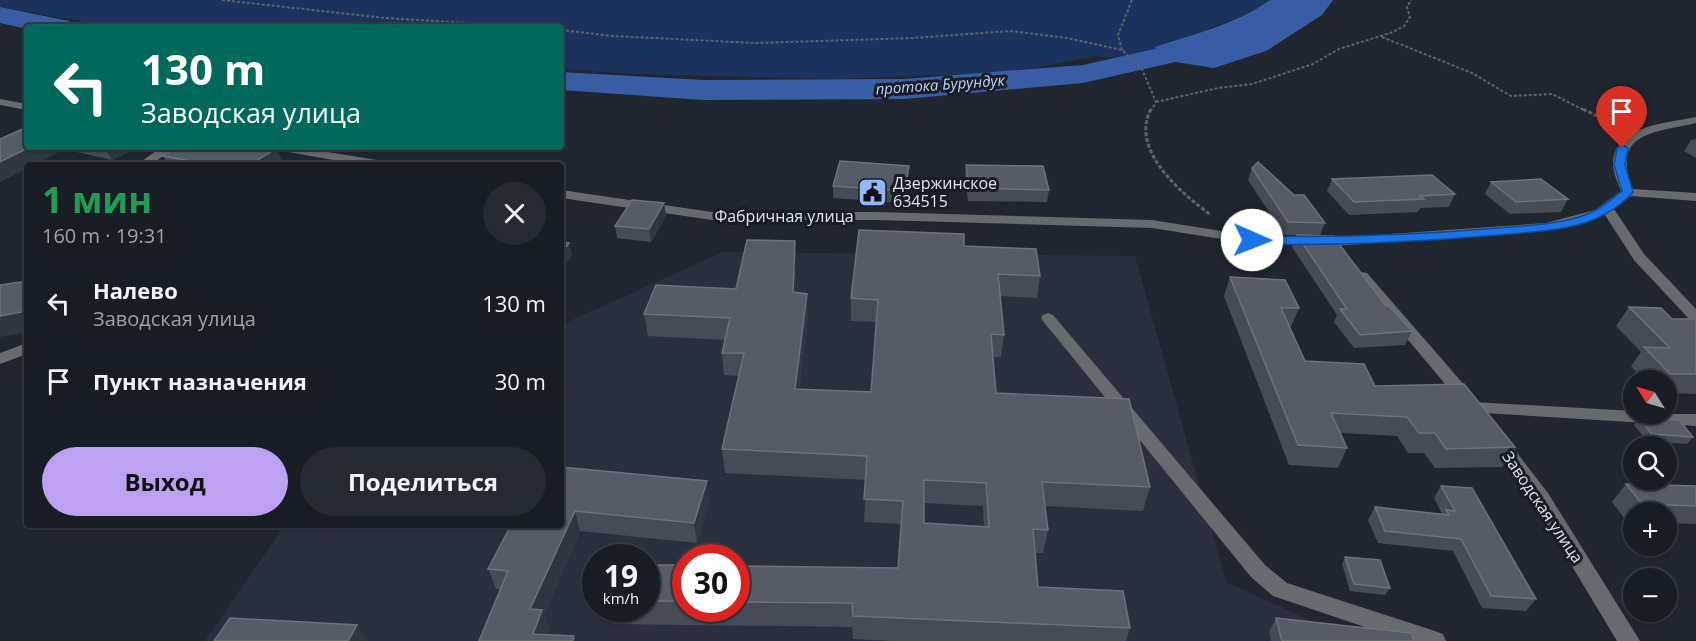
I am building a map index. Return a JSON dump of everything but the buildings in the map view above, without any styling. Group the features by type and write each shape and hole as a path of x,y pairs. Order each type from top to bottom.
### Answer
{"street":[{"path":"0,102 24,106"},
{"path":"1628,192 1619,165 1622,148 1635,134 1696,120"},
{"path":"147,162 165,150"},
{"path":"295,150 365,162"},
{"path":"1333,242 1546,227 1600,213 1628,192 1696,197"},
{"name":"Фабричная улица","path":"564,194 712,216 877,216 1152,224 1252,240 1333,242"},
{"path":"1606,208 1639,257 1696,318"},
{"name":"Заводская улица","path":"1333,242 1474,408 1541,498 1629,641"},
{"path":"1048,318 1258,571 1280,590 1434,641"},
{"path":"0,359 24,349"},
{"path":"1474,408 1696,420"}],"path":[{"path":"222,0 385,18 486,24"},
{"path":"1122,50 1118,35 1132,0"},
{"path":"1215,218 1192,202 1164,173 1150,147 1147,118 1156,102 1218,88 1252,84 1313,64 1339,49 1382,37 1404,26 1410,17 1407,7 1411,0"},
{"path":"564,30 612,36 756,43 913,38 1011,30 1067,38 1122,50 1142,69 1156,102"},
{"path":"1382,37 1472,73 1511,96 1552,94 1635,134"}],"shaded area":[{"path":"0,0 1270,0 1237,18 1167,44 1134,61 1097,56 1014,72 838,79 636,74 564,69 564,24 99,24 0,7"},
{"path":"1270,0 1333,0 1322,15 1266,51 1214,68 1163,60 1155,47 1229,22"},
{"path":"723,252 1135,256 1226,582 1355,641 205,641 283,528 564,528 564,324"}],"waterway":[{"name":"протока Бурундук","path":"564,81 703,90 904,89 1083,74 1249,37 1301,5 1304,0"},
{"name":"протока Бурундук","path":"0,15 44,24"}],"place":[{"name":"Дзержинское 634515","path":"872,192"}],"route":[{"path":"1252,240 1333,242 1429,237 1546,227 1574,221 1600,213 1628,192 1619,165 1622,148"}]}
